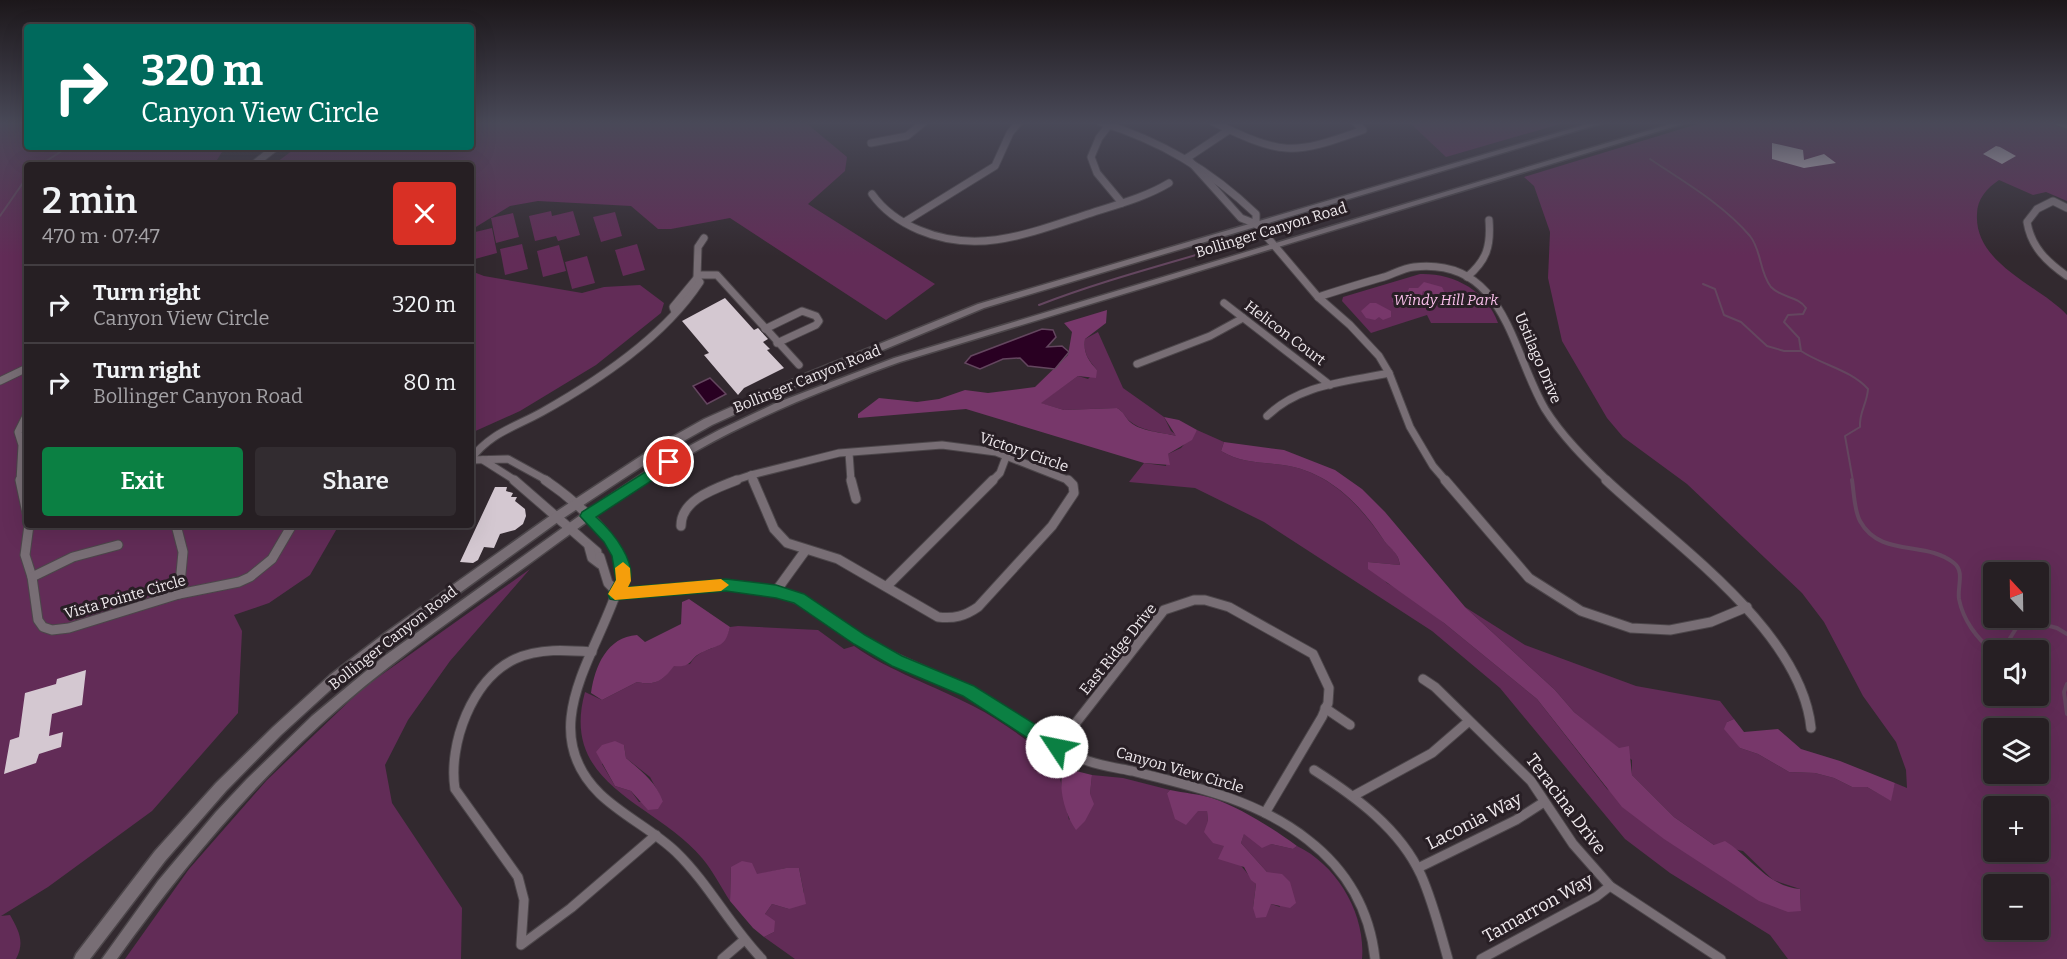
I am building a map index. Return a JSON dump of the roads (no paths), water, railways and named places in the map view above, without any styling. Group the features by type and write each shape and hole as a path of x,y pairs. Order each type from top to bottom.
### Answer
{"main road":[{"name":"Bollinger Canyon Road","path":"81,959 160,856 221,787 334,679 558,516 660,449 708,422 931,326 1019,295 1450,167"},
{"name":"Bollinger Canyon Road","path":"109,959 180,864 238,797 294,741 350,691 402,649 571,527 669,462 717,436 813,391 897,360 1537,167"}],"street":[{"path":"906,221 994,167"},
{"path":"1094,167 1122,203"},
{"path":"1195,167 1241,218 1256,224 1318,297 1366,341 1389,373 1410,427 1433,466 1529,578 1581,611 1631,628 1670,630 1712,622 1747,607"},
{"path":"1200,167 1229,187 1256,214 1256,224"},
{"path":"872,194 881,207 933,237 970,243 999,240 1122,203 1157,191 1169,183"},
{"path":"2067,208 2053,201 2042,204 2027,222 2030,235 2038,251 2067,276"},
{"path":"1467,277 1488,256 1489,220"},
{"path":"474,456 489,436 527,420 590,382 658,330 675,312 683,309 700,282 697,277 698,247 704,238"},
{"name":"Ustilago Drive","path":"1318,297 1414,267 1440,267 1467,277 1494,297 1502,306 1533,387 1561,432 1747,607 1772,639 1794,676 1811,712 1811,728"},
{"path":"697,277 717,275 799,365"},
{"name":"Helicon Court","path":"1224,303 1330,385"},
{"path":"765,329 802,311 816,316 819,321 816,325 777,343"},
{"path":"1137,364 1210,336 1243,318"},
{"path":"0,381 24,369"},
{"path":"1267,416 1275,405 1293,395 1389,373"},
{"path":"24,418 18,432 24,464 20,488 24,502"},
{"name":"Victory Circle","path":"937,445 974,448 1067,478 1073,485 1074,493 1052,526 983,602 963,617 938,617 838,559 787,543 774,529 751,474 813,457 849,453 937,445"},
{"path":"849,453 852,487 856,499"},
{"path":"474,460 500,457 529,466 587,516 609,538 619,555 624,581 615,592 574,694 569,717 569,740 573,758 583,776 597,792 676,851 700,877 743,941 762,959"},
{"path":"887,586 1000,473 1006,457"},
{"path":"483,460 522,485 571,527 597,555 608,583 615,592"},
{"path":"681,526 682,514 687,507 727,483 751,474"},
{"name":"Vista Pointe Circle","path":"29,528 25,555 32,577 38,621 52,630 69,628 179,594 239,582 250,577 272,559 290,528"},
{"path":"177,528 183,552 179,594"},
{"path":"32,577 73,557 118,545"},
{"path":"776,591 805,550"},
{"name":"Canyon View Circle","path":"615,592 726,585 776,591 799,598 859,639 897,661 969,691 1057,747 1084,759 1231,797 1265,813 1308,838 1334,862 1355,890 1367,919 1375,959"},
{"name":"East Ridge Drive","path":"1057,747 1164,610 1180,602 1205,600 1222,604 1313,654 1321,665 1330,694 1325,708 1265,813"},
{"path":"592,652 568,650 542,653 507,663 497,671 472,704 461,733 452,772 455,791 519,877 524,900 521,945 571,908 656,835"},
{"name":"Teracina Drive","path":"1423,679 1435,687 1531,780 1573,844 1610,886 1706,955 1721,959"},
{"path":"1325,708 1350,725"},
{"path":"1355,795 1432,753 1469,721"},
{"path":"1314,770 1355,795 1391,831 1418,868 1448,959"},
{"name":"Laconia Way","path":"1418,868 1516,820 1544,802"},
{"name":"Tamarron Way","path":"1481,959 1596,897 1610,886"},
{"path":"722,959 743,941"}],"waterway":[{"path":"1662,167 1715,204 1739,224 1754,242 1764,275 1771,287 1803,304 1806,308 1803,314 1788,315 1784,322 1799,338 1801,351"},
{"path":"0,216 24,181"},
{"path":"1039,305 1115,279 1243,241"},
{"path":"1703,284 1715,289 1724,315 1741,322 1767,346 1784,351 1801,351"},
{"path":"1801,351 1845,372 1868,389 1860,427 1845,436 1853,481"},
{"path":"1852,480 1858,517 1869,532 1879,540 1930,552 1954,563 1960,575 1959,599 1964,614 1967,622 1983,642"},
{"path":"2009,640 2022,619 2057,628 2067,634"},
{"path":"2067,684 2064,692 2067,714"}],"park label":[{"name":"Windy Hill Park","path":"1446,300"}]}
